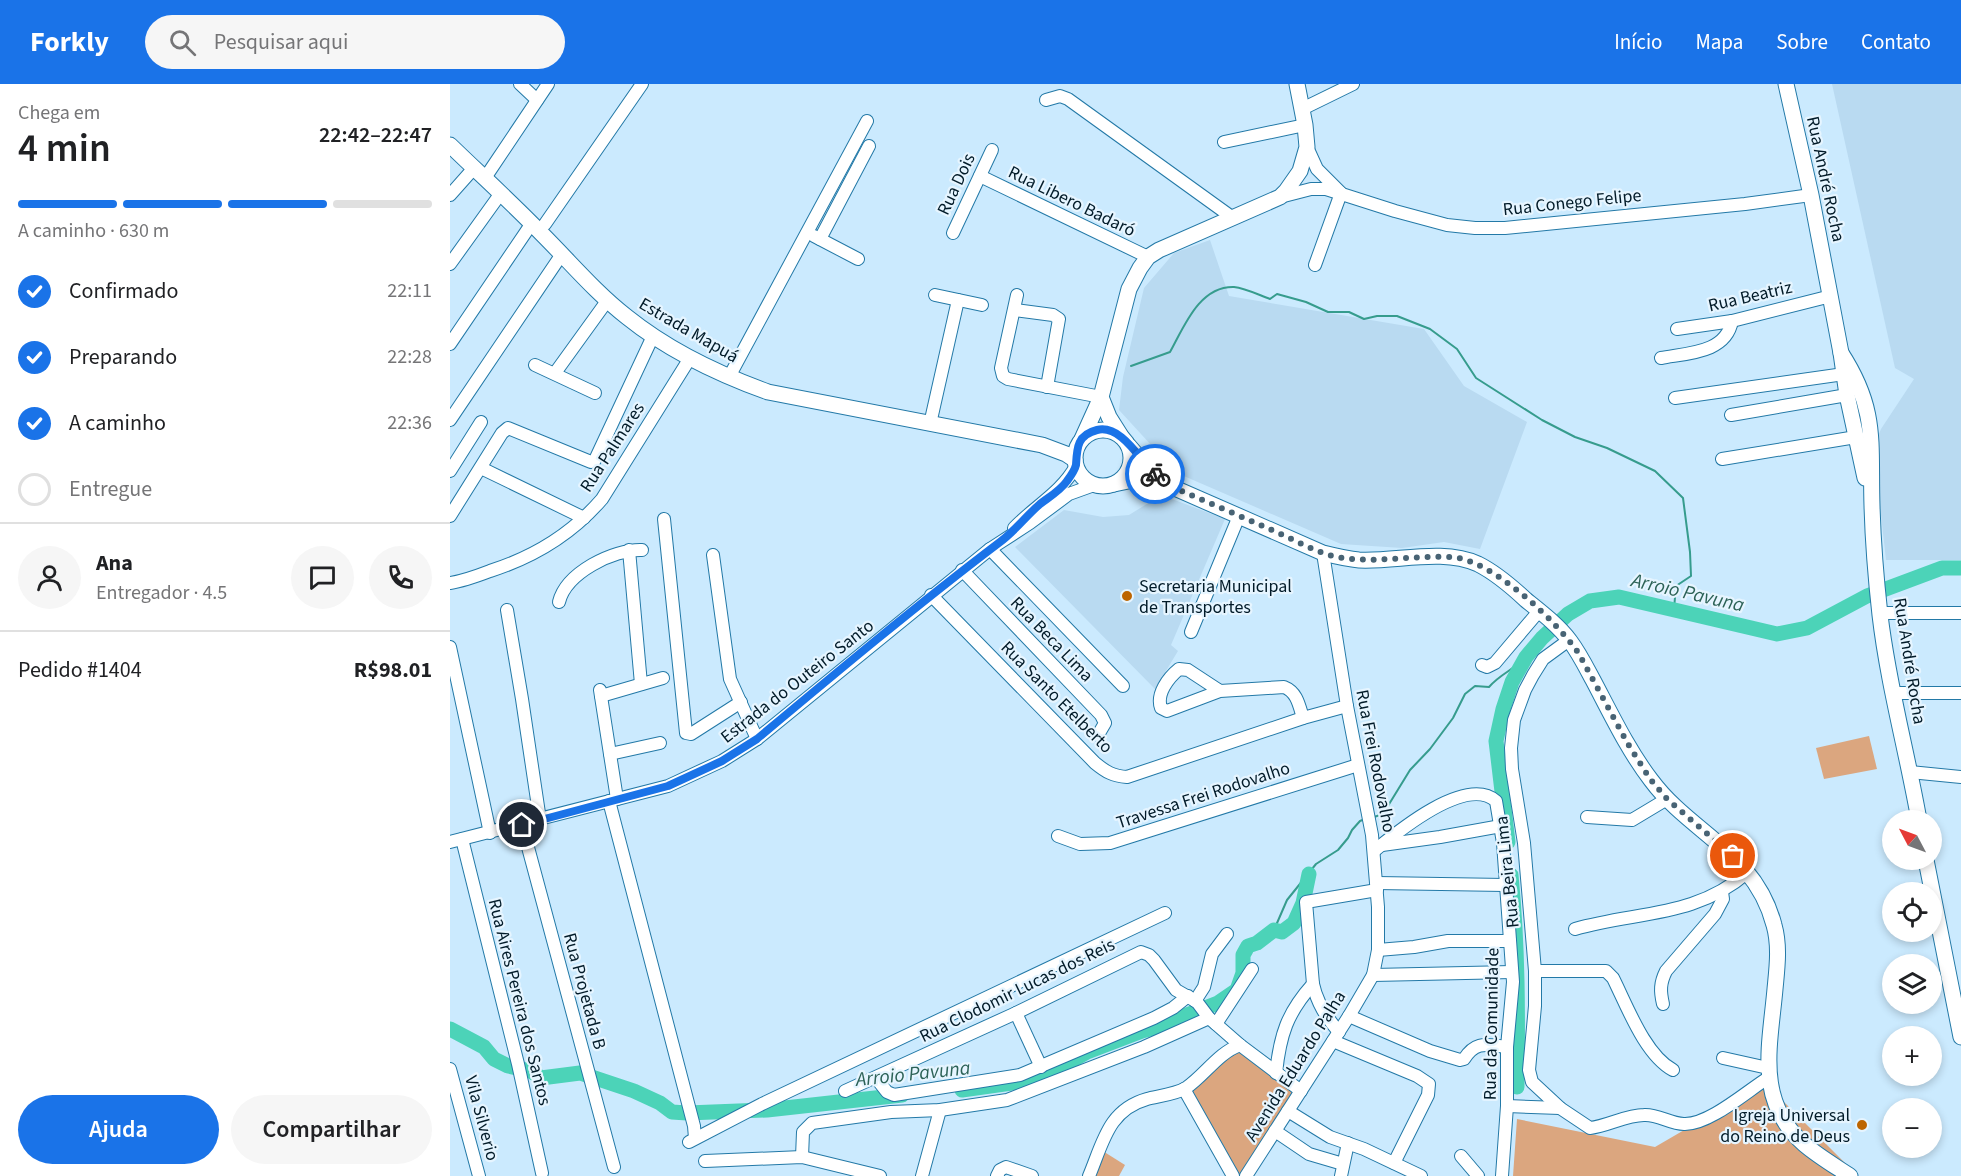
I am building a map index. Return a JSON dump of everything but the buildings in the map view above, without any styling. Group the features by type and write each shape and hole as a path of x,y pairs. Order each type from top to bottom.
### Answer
{"main road":[{"path":"1297,84 1307,147 1300,172 1280,197 1172,243 1149,257 1134,277 1129,289 1101,397 1081,441 1075,463 1083,478 1094,485 1107,486 1138,479 1170,486 1323,553 1360,560 1459,558 1476,563 1497,575 1541,612 1568,638 1579,654 1641,766 1667,799 1715,839 1748,872 1765,899 1775,927 1777,941 1777,968 1768,1073 1777,1108 1792,1132 1850,1176"},
{"name":"Rua André Rocha","path":"1786,84 1811,195 1842,353 1847,395 1872,507"},
{"name":"Estrada Mapuá","path":"450,145 538,224 562,254 608,301 653,336 729,377 780,395 1041,445 1081,441"},
{"name":"Rua André Rocha","path":"1842,353 1859,384 1869,419 1872,439 1872,507 1880,611 1893,693 1917,810"},
{"path":"1101,397 1109,417 1124,440 1147,467 1170,486"},
{"path":"1081,441 1088,434 1101,429 1108,430 1124,440 1131,459 1130,467 1114,484"},
{"name":"Estrada Mapuá","path":"1041,445 1075,463"},
{"path":"1928,870 1961,1037"}],"street":[{"path":"520,84 537,100"},
{"path":"450,195 479,173 548,84"},
{"path":"450,344 642,84"},
{"path":"1302,109 1353,84"},
{"path":"1046,100 1060,96 1068,99 1233,218"},
{"path":"729,377 867,121"},
{"path":"1224,142 1305,124"},
{"path":"820,239 869,146"},
{"name":"Rua Conego Felipe","path":"1307,147 1317,169 1341,193"},
{"name":"Rua Dois","path":"953,233 992,150"},
{"path":"1314,189 1300,182 1300,172 1306,166 1317,169"},
{"name":"Rua Libero Badaró","path":"980,176 1149,257"},
{"name":"Rua Conego Felipe","path":"1280,197 1314,189 1341,193 1395,212 1430,221 1475,228 1505,228 1745,204 1811,195"},
{"path":"450,264 501,193"},
{"path":"1315,265 1341,193"},
{"path":"808,232 858,259"},
{"path":"450,420 562,254"},
{"path":"935,295 982,305"},
{"path":"1017,295 1001,368 1002,374 1008,379 1101,397"},
{"name":"Rua Beatriz","path":"1677,329 1732,321 1831,296"},
{"path":"930,424 958,300"},
{"path":"555,373 608,301"},
{"path":"1015,310 1053,315 1059,319 1047,387"},
{"path":"1661,358 1705,349 1716,344 1727,336 1732,321"},
{"path":"450,516 505,429 511,428 592,461 653,336"},
{"name":"Rua Palmares","path":"450,583 476,577 539,552 584,518 602,499 690,358"},
{"path":"535,364 595,393"},
{"path":"1675,398 1844,374"},
{"path":"1731,416 1847,395"},
{"path":"450,471 481,422"},
{"path":"1722,459 1856,437"},
{"name":"Estrada do Outeiro Santo","path":"1003,540 1026,516 1062,488 1075,463"},
{"path":"481,468 584,518"},
{"name":"Estrada do Outeiro Santo","path":"456,841 654,791 722,761 757,739 990,549 1030,523 1068,494 1094,485"},
{"path":"1191,632 1239,516"},
{"path":"664,519 686,734 691,734 741,702"},
{"name":"Rua Beca Lima","path":"990,549 1123,687"},
{"path":"559,602 561,594 576,578 608,556 635,550 641,684"},
{"name":"Rua Frei Rodovalho","path":"1323,553 1347,706 1372,835 1378,848 1378,950 1372,975"},
{"path":"713,555 728,670 732,685 757,739"},
{"name":"Rua Beca Lima","path":"962,570 1104,720 1104,728 1098,735"},
{"name":"Rua Santo Etelberto","path":"932,595 1095,763 1107,773 1116,776 1127,777 1303,718 1347,706"},
{"path":"507,610 540,820"},
{"path":"1880,611 1961,613"},
{"path":"1482,665 1487,667 1495,663 1541,612"},
{"name":"Rua Beira Lima","path":"1568,638 1538,666 1519,705 1512,736 1512,769 1524,843 1535,971 1535,1006 1529,1061 1531,1077 1538,1088 1560,1108 1590,1128 1641,1115 1656,1116 1677,1124 1689,1124 1712,1115 1768,1073"},
{"path":"450,647 489,833"},
{"path":"1220,691 1188,669 1179,669 1166,684 1159,704 1167,711 1220,691 1284,687 1296,696 1303,718"},
{"path":"613,800 610,754 600,693 663,678"},
{"path":"1893,693 1961,693"},
{"path":"610,754 660,742"},
{"name":"Travessa Frei Rodovalho","path":"1058,836 1080,844 1110,843 1358,765"},
{"path":"1910,772 1961,777"},
{"name":"Rua da Comunidade","path":"1378,848 1423,814 1446,802 1474,795 1488,796 1496,801 1502,826 1512,972 1512,1004 1507,1047 1508,1106 1502,1176"},
{"path":"1587,817 1632,820 1667,799"},
{"name":"Rua Clodomir Lucas dos Reis","path":"613,800 688,1106 693,1136 1165,913"},
{"name":"Rua Projetada B","path":"522,825 614,1167"},
{"path":"1378,848 1502,826"},
{"name":"Rua Aires Pereira dos Santos","path":"456,841 518,1064 542,1173"},
{"path":"1575,929 1604,921 1678,909 1698,903 1722,892 1748,872"},
{"path":"1394,1163 1428,1095 1429,1084 1336,1036 1321,1008 1312,984 1306,902 1377,886 1505,885"},
{"path":"1662,1004 1660,984 1666,971 1715,914 1723,899 1722,892"},
{"path":"876,1078 887,1092 894,1095 1009,1077 1041,1067 1194,1000 1204,987 1212,954 1227,934"},
{"path":"1378,950 1448,941 1510,941"},
{"name":"Rua Clodomir Lucas dos Reis","path":"845,1091 1016,1013 1141,952 1155,960 1176,990 1194,1000 1240,1045 1301,1091"},
{"path":"802,1157 802,1132 812,1124 874,1114 940,1110 1007,1100 1144,1047 1210,1018 1252,969"},
{"path":"1535,971 1606,971 1613,978 1650,1047 1665,1066 1673,1070"},
{"path":"1372,975 1512,972"},
{"name":"Avenida Eduardo Palha","path":"1246,1176 1349,1016 1372,975"},
{"path":"1276,1073 1279,1048 1286,1022 1312,984"},
{"path":"1016,1013 1041,1067"},
{"path":"1349,1016 1430,1051 1460,1060 1464,1059 1470,1049 1479,1045 1507,1047"},
{"path":"1089,1176 1111,1124 1123,1110 1141,1101 1184,1089 1229,1049 1240,1045"},
{"path":"1723,1058 1768,1073"},
{"name":"Vila Silverio","path":"450,1069 479,1176"},
{"path":"1533,1108 1538,1088"},
{"path":"1184,1089 1233,1176"},
{"path":"1508,1106 1560,1108"},
{"path":"922,1176 940,1110"},
{"path":"1288,1111 1315,1129 1421,1176"},
{"path":"1275,1131 1309,1154 1342,1170 1348,1143"},
{"path":"1461,1156 1478,1176"},
{"path":"705,1161 802,1157 842,1171 880,1176"},
{"path":"997,1176 1000,1170 1006,1167 1032,1176"}],"shaded area":[{"path":"1832,84 1961,84 1961,560 1886,560 1874,452 1881,429 1914,379 1895,368"},
{"path":"1210,240 1229,296 1424,329 1464,386 1527,422 1480,549 1444,542 1402,548 1341,544 1163,467 1152,446 1119,410 1123,377 1144,288 1174,253"},
{"name":"Secretaria Municipal de Transportes","path":"1156,493 1225,519 1171,645 1178,651 1155,689 1015,547 1064,510 1103,517 1129,515 1150,502"},
{"path":"1869,736 1877,769 1824,779 1816,748"},
{"path":"1234,1041 1296,1091 1242,1176 1236,1176 1184,1089"},
{"path":"1765,1083 1858,1176 1513,1176 1517,1119 1655,1147"},
{"path":"1098,1148 1125,1165 1119,1176 1085,1176"}],"waterway":[{"path":"1131,366 1170,352 1194,310 1211,293 1222,288 1234,287 1270,299 1277,294 1306,302 1328,312 1349,312 1364,319 1377,316 1397,316 1430,329 1457,349 1476,378 1542,420 1575,437 1607,448 1655,471 1683,498 1691,576 1676,586 1674,609"},
{"name":"Arroio Pavuna","path":"1508,842 1496,741 1503,709 1512,682 1526,657 1542,638 1568,614 1590,601 1619,597 1777,634 1807,628 1867,596 1942,568 1961,568"},
{"path":"1374,817 1383,814 1410,770 1430,749 1453,718 1465,694 1475,686 1489,687 1526,657"},
{"path":"1274,930 1287,900 1316,864 1338,850 1352,830 1365,819"},
{"name":"Arroio Pavuna","path":"962,1090 1026,1081 1066,1064 1087,1052 1142,1031 1167,1026 1179,1018 1218,1003 1237,990 1243,973 1243,955 1248,946 1257,943 1274,930 1282,932 1294,923 1303,903 1309,874"},
{"name":"Arroio Pavuna","path":"1511,875 1517,981 1517,1087"},
{"name":"Arroio Pavuna","path":"450,1029 484,1047 494,1059 508,1066 531,1071 541,1078 580,1073 634,1091 660,1103 672,1112 767,1110 902,1095"}],"way so far":[{"path":"1155,474 1170,486 1323,553 1360,560 1459,558 1476,563 1497,575 1569,640 1628,744 1657,789 1733,856"}],"place":[{"name":"Secretaria Municipal de Transportes","path":"1127,596"},
{"name":"Igreja Universal do Reino de Deus","path":"1862,1125"}],"route":[{"path":"522,825 668,786 722,761 757,739 962,570 1003,540 1026,516 1062,488 1076,466 1076,451 1079,443 1088,434 1101,429 1115,432 1155,474"}]}
